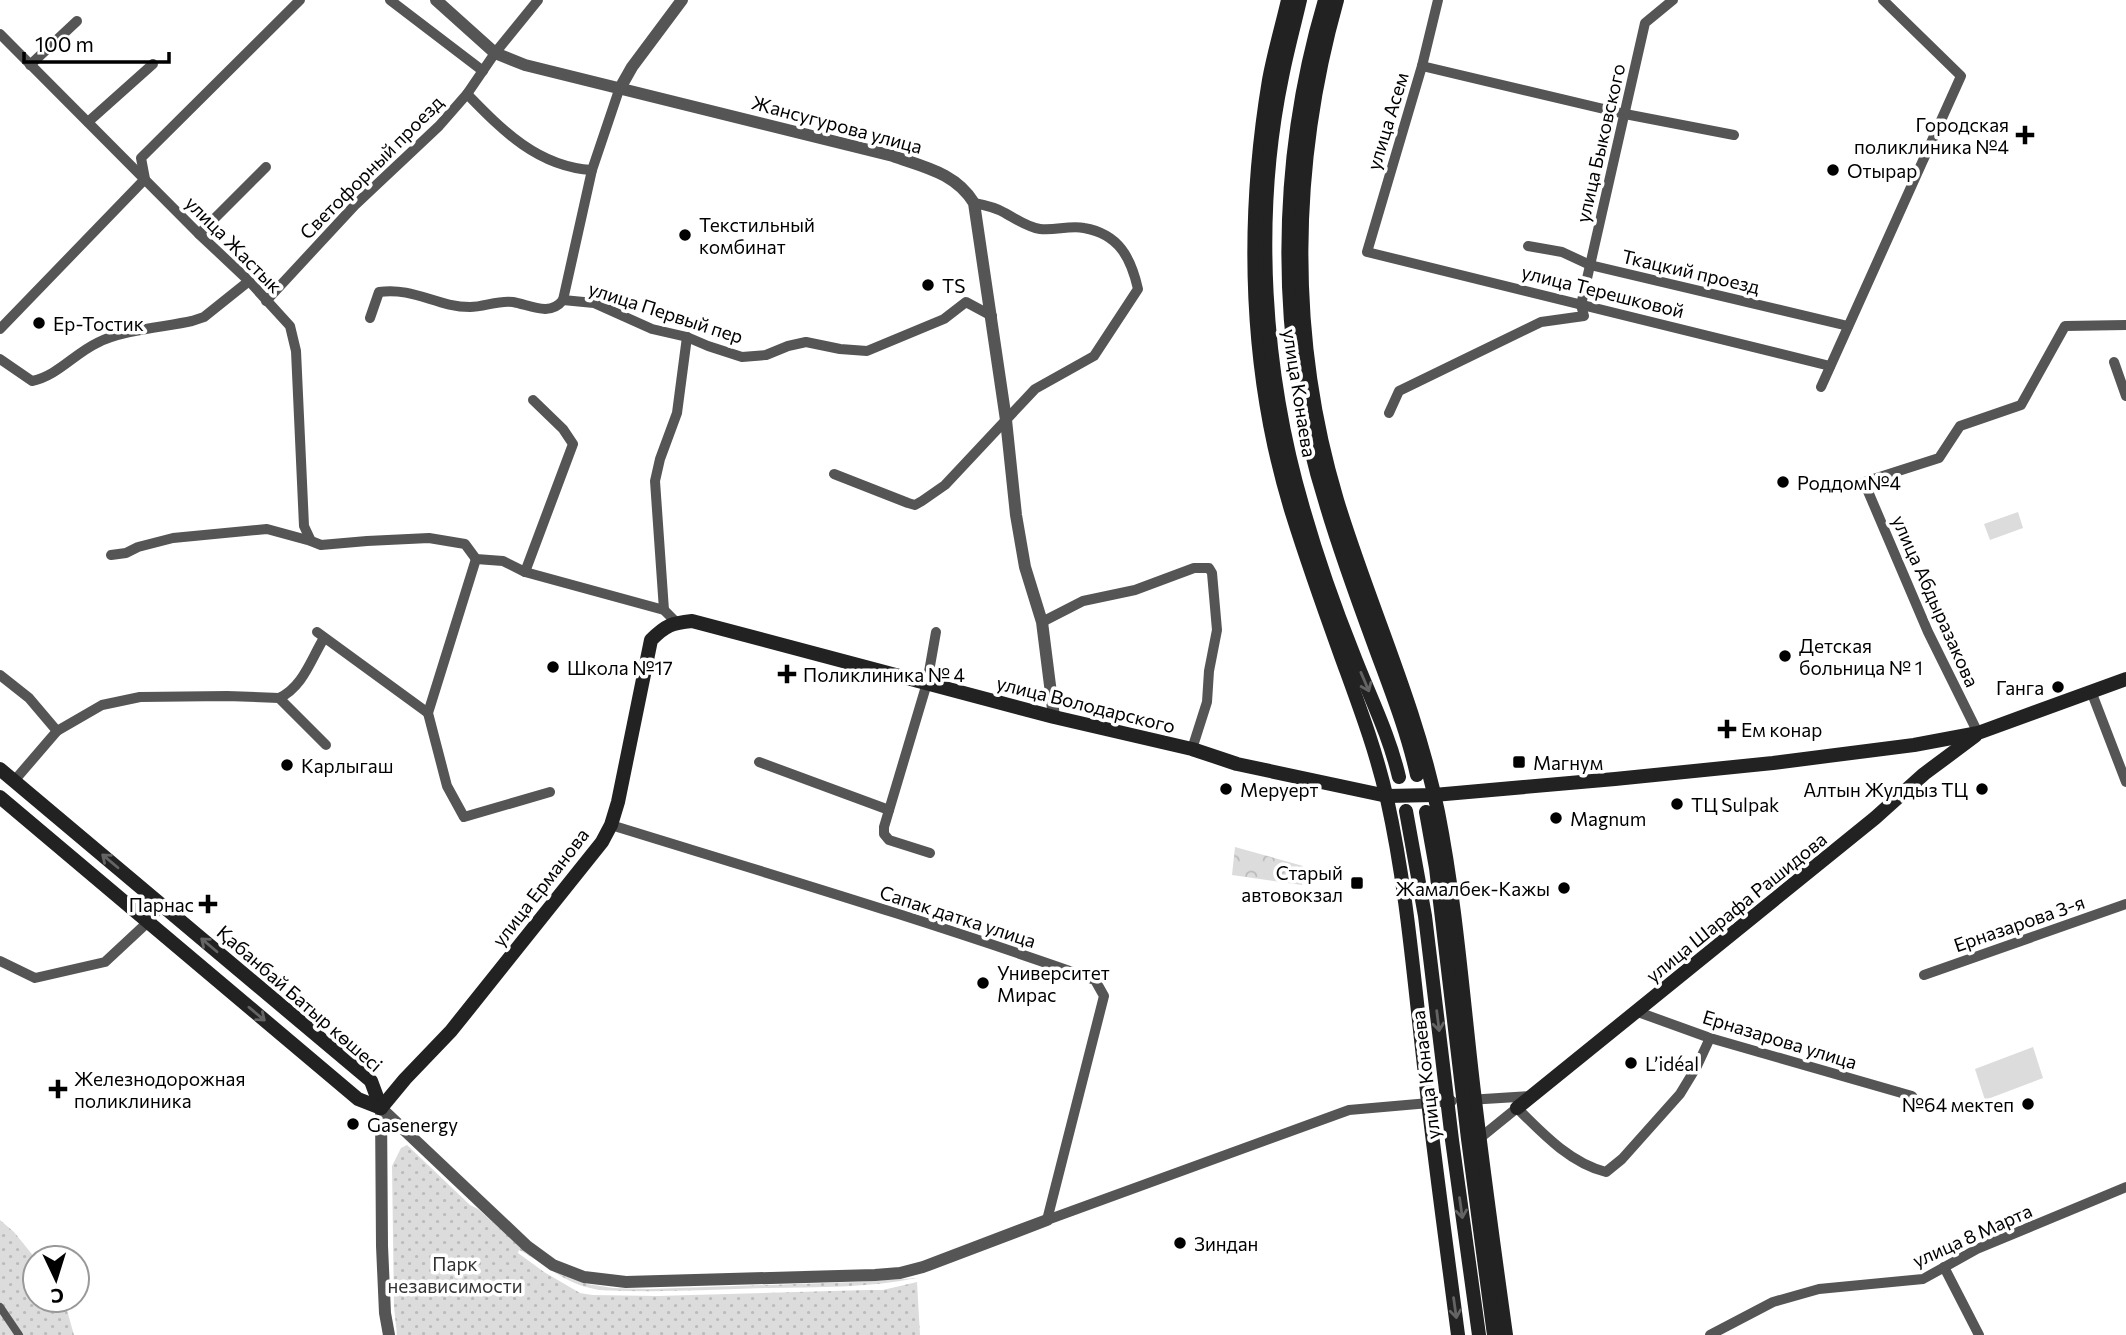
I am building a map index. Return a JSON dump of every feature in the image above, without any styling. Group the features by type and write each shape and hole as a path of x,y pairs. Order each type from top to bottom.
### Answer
{"main road":[{"name":"улица Конаева","path":"1288,0 1270,77 1260,144 1255,220 1259,354 1271,428 1291,511 1364,715 1387,796 1402,874 1458,1335"},
{"name":"улица Конаева","path":"1300,0 1281,79 1272,145 1266,220 1266,282 1271,352 1282,426 1303,507 1352,652 1394,757 1399,777"},
{"name":"улица Конаева","path":"1325,0 1304,83 1295,148 1289,221 1294,350 1305,421 1325,501 1397,704 1417,775"},
{"path":"1337,0 1316,85 1306,149 1301,222 1301,281 1306,349 1317,419 1336,498 1408,700 1434,795 1448,866 1462,1101 1480,1138 1506,1335"},
{"name":"улица Володарского","path":"677,622 692,621 1054,717 1192,749 1244,765 1387,796 1434,795"},
{"name":"улица Ерманова","path":"381,1108 451,1031 602,842 618,802 651,640 664,628 677,622"},
{"name":"улица Шарафа Рашидова","path":"1434,795 1773,763 1914,745 1978,733 2126,679"},
{"name":"улица Шарафа Рашидова","path":"1517,1108 1875,818 1924,774 1978,733"},
{"name":"Қабанбай Батыр көшесі","path":"0,769 372,1081 381,1108"},
{"name":"Қабанбай Батыр көшесі","path":"0,797 358,1100 381,1108"},
{"name":"улица Конаева","path":"1406,811 1462,1101 1454,1154 1479,1335"},
{"name":"улица Конаева","path":"1426,812 1436,869 1462,1101 1494,1335"}],"street":[{"path":"0,328 145,179 141,159 300,0"},
{"path":"390,0 483,71"},
{"name":"Жансугурова улица","path":"436,0 495,53 525,65 893,156 954,180 966,189 974,203"},
{"name":"Светофорный проезд","path":"266,301 355,205 439,126 467,94 495,53 538,0"},
{"path":"563,300 592,170 619,90 632,67 682,0"},
{"name":"улица Асем","path":"1367,252 1422,66 1438,0"},
{"name":"улица Быковского","path":"1581,305 1645,23 1673,0"},
{"path":"1821,387 1961,76 1883,0"},
{"path":"30,65 77,22"},
{"name":"улица Жастык","path":"0,34 249,281 290,326 296,351 304,526 311,541"},
{"path":"88,122 153,64"},
{"path":"1422,66 1625,114 1734,135"},
{"path":"467,94 508,135 529,151 561,164 592,170"},
{"path":"199,234 266,167"},
{"path":"834,474 915,505 945,485 1006,421 1035,389 1094,356 1138,289 1125,252 1109,239 1083,228 1040,229 1024,224 1003,211 974,203 992,316 1006,421 1016,515 1025,567 1042,622 1054,717"},
{"name":"Ткацкий проезд","path":"1528,246 1562,252 1590,265 1848,326"},
{"name":"улица Терешковой","path":"1367,252 1830,366"},
{"path":"0,359 32,381 44,379 96,343 204,317 249,281"},
{"name":"улица Первый пер","path":"370,318 379,292 394,290 471,307 513,302 550,309 563,300 594,303 652,328 742,356 766,355 806,342 867,351 944,319 966,302 992,316"},
{"path":"1389,413 1399,391 1541,322 1584,316 1581,305"},
{"name":"улица Абдыразакова","path":"1978,733 1928,632 1864,482 1939,458 1960,426 2021,405 2065,326 2126,325"},
{"path":"664,610 655,481 677,413 687,337"},
{"path":"2115,362 2126,396"},
{"path":"525,572 573,444 563,429 533,400"},
{"path":"111,555 173,538 267,529 321,545 429,538 464,544 476,559 503,561 525,572 664,610 677,622"},
{"path":"476,559 428,713 447,786 464,817 550,792"},
{"path":"1042,622 1083,601 1135,590 1194,568 1209,568 1212,573 1217,630 1209,671 1207,702 1192,749"},
{"path":"930,853 886,838 884,827 927,683 936,632"},
{"path":"14,781 57,731 102,705 140,697 279,698 290,693 299,681 321,635 428,713"},
{"path":"0,675 29,698 57,731"},
{"path":"2091,691 2126,782"},
{"path":"279,698 326,745"},
{"path":"759,762 889,810"},
{"name":"Сапак датка улица","path":"611,825 969,936 1095,980 1104,996 1047,1220"},
{"name":"Ерназарова 3-я","path":"1924,975 2126,904"},
{"path":"0,961 35,978 105,962 148,922 162,905"},
{"name":"Ерназарова улица","path":"1638,1012 1710,1038 1912,1096"},
{"path":"1480,1138 1517,1108 1552,1143 1592,1167 1606,1172 1622,1159 1680,1094 1710,1038"},
{"path":"381,1108 527,1246 553,1265 584,1277 626,1282 900,1273 923,1267 1349,1110 1533,1096"},
{"path":"381,1108 382,1246 385,1312 389,1335"},
{"name":"улица 8 Марта","path":"1710,1335 1773,1303 1819,1289 1923,1279 1977,1249 2126,1188"},
{"path":"1944,1267 1979,1335"},
{"path":"0,1307 19,1335"}],"green space":[{"path":"2018,512 2023,528 1990,540 1984,524"},
{"path":"1235,847 1303,866 1302,885 1232,875"},
{"path":"2033,1047 2043,1078 1985,1100 1975,1069"},
{"name":"Парк независимости","path":"407,1145 470,1205 516,1243 550,1268 587,1284 650,1289 917,1278 842,1286 599,1290 565,1278 519,1250 518,1253 544,1272 580,1293 657,1296 883,1290 917,1282 920,1335 397,1335 394,1307 392,1166 401,1148"},
{"path":"0,1220 24,1244 21,1244 21,1314 68,1314 74,1335 0,1335"}],"place":[{"name":"Городская поликлиника №4","path":"2025,135"},
{"name":"Отырар","path":"1833,170"},
{"name":"Текстильный комбинат","path":"685,235"},
{"name":"TS","path":"928,285"},
{"name":"Ер-Тостик","path":"39,323"},
{"name":"Роддом№4","path":"1783,482"},
{"name":"Детская больница № 1","path":"1785,656"},
{"name":"Школа №17","path":"553,667"},
{"name":"Поликлиника № 4","path":"787,674"},
{"name":"Ганга","path":"2058,687"},
{"name":"Ем конар","path":"1727,729"},
{"name":"Магнум","path":"1519,762"},
{"name":"Карлыгаш","path":"287,765"},
{"name":"Меруерт","path":"1226,789"},
{"name":"Алтын Жулдыз ТЦ","path":"1982,789"},
{"name":"ТЦ Sulpak","path":"1677,804"},
{"name":"Magnum","path":"1556,818"},
{"name":"Старый автовокзал","path":"1357,883"},
{"name":"Жамалбек-Кажы","path":"1564,888"},
{"name":"Парнас","path":"208,904"},
{"name":"Университет Мирас","path":"983,983"},
{"name":"L’idéal","path":"1631,1063"},
{"name":"Железнодорожная поликлиника","path":"58,1089"},
{"name":"№64 мектеп","path":"2028,1104"},
{"name":"Gasenergy","path":"353,1124"},
{"name":"Зиндан","path":"1180,1243"}]}
